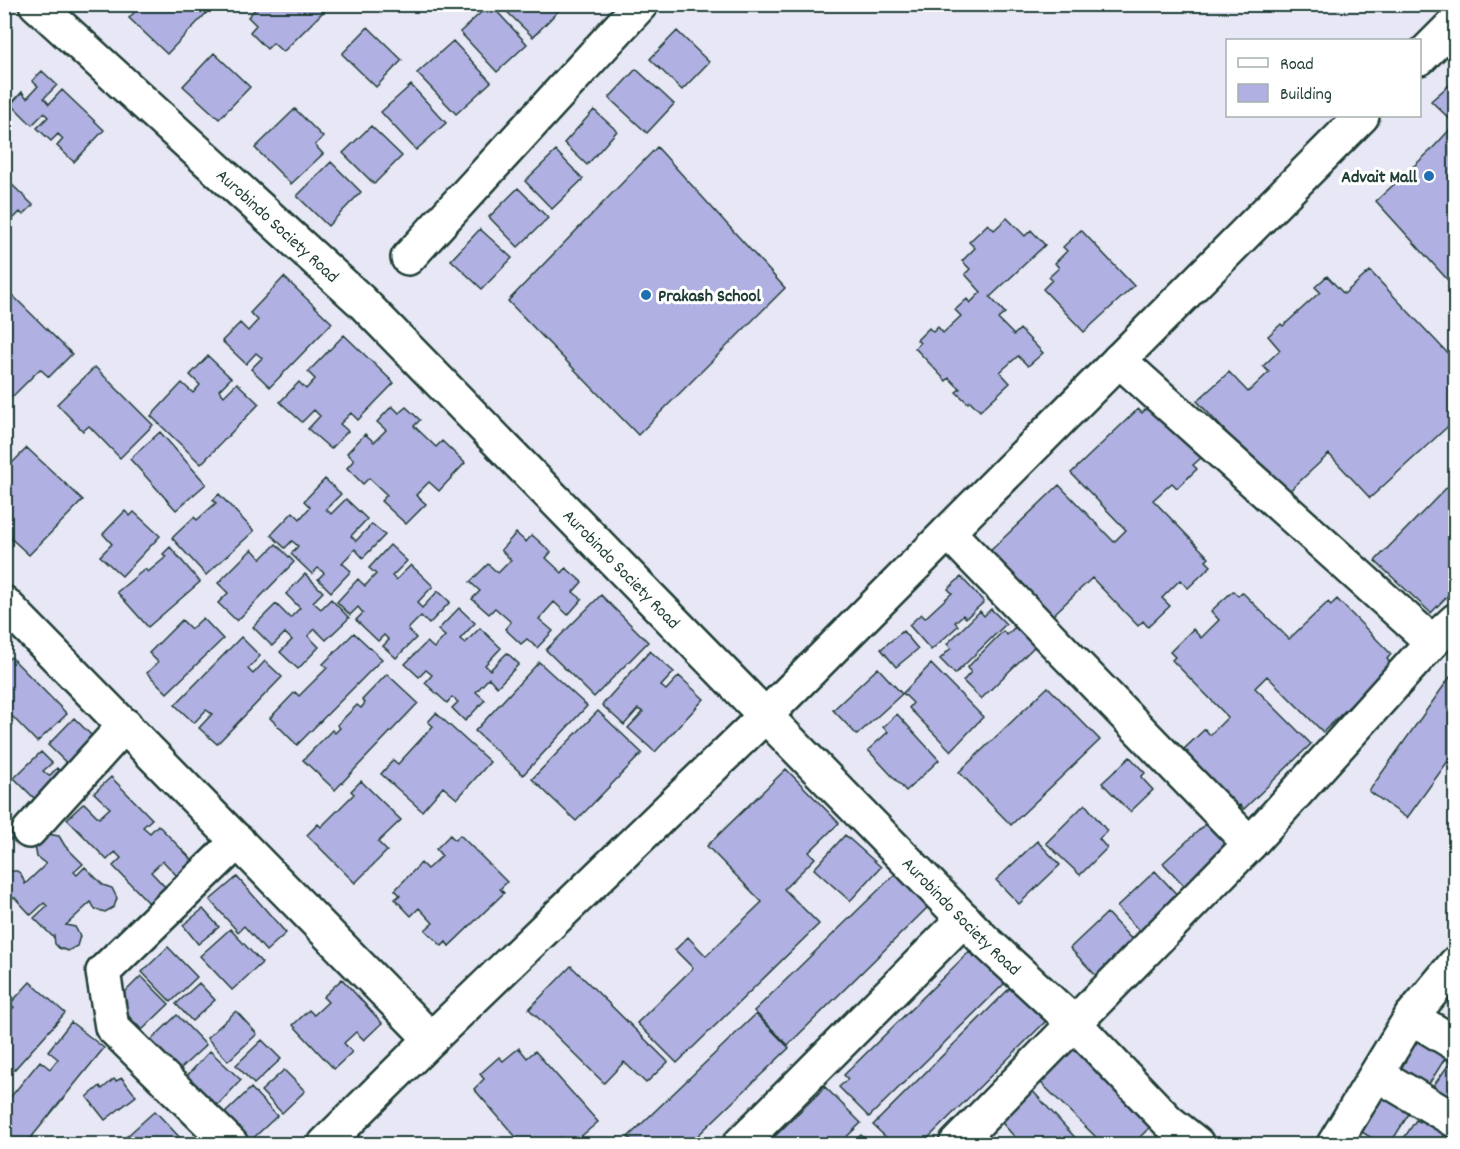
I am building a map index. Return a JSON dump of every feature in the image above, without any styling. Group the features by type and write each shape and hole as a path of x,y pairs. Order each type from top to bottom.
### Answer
{"street":[{"name":"Aurobindo Society Road","path":"36,4 361,301 964,919 1075,1024 1192,1143"},
{"path":"408,258 641,4"},
{"path":"1421,56 1455,22"},
{"path":"325,1144 766,715 1361,117"},
{"path":"1119,360 1432,642"},
{"path":"948,532 1250,844"},
{"path":"4,603 431,1039"},
{"path":"974,1138 1075,1024 1250,844 1432,642 1455,620"},
{"path":"29,831 124,725"},
{"path":"231,1144 112,1026 103,972 238,841"},
{"path":"740,1144 964,919"},
{"path":"1346,1141 1377,1074 1411,1017 1453,970"},
{"path":"1411,1017 1455,1044"},
{"path":"1377,1074 1455,1121"}],"building":[{"path":"142,4 215,4 167,54 129,18"},
{"path":"260,4 331,4 283,52 273,43 267,49 250,32 256,25 248,17"},
{"path":"490,4 527,44 497,72 460,32"},
{"path":"499,4 565,4 533,37"},
{"path":"368,27 402,60 376,87 342,54"},
{"path":"677,31 709,62 682,90 650,59"},
{"path":"453,41 491,82 456,114 417,73"},
{"path":"214,53 250,87 219,119 183,86"},
{"path":"636,69 674,104 647,133 609,98"},
{"path":"42,71 57,85 44,98 49,104 62,90 104,130 74,162 57,146 63,139 58,134 51,141 37,128 48,117 44,113 32,125 11,104 22,92 27,98 38,86 32,81"},
{"name":"Advait Mall","path":"1456,79 1456,289 1376,201 1430,151 1455,124 1431,101"},
{"path":"411,85 446,123 416,150 381,112"},
{"path":"295,109 323,137 315,145 323,154 291,184 255,148"},
{"path":"594,110 617,131 587,165 564,143"},
{"path":"371,126 402,156 374,184 343,153"},
{"name":"Prakash School","path":"657,147 785,288 638,435 508,301"},
{"path":"556,151 583,179 552,209 525,181"},
{"path":"331,162 361,192 328,226 297,196"},
{"path":"4,177 33,205 23,215 20,212 8,224 11,227 4,234"},
{"path":"518,188 548,218 518,247 489,217"},
{"path":"1007,218 1025,236 1031,230 1045,245 990,297 1005,313 998,319 1014,335 1020,329 1043,353 1028,366 1018,356 1000,372 1010,383 980,411 956,392 960,389 949,378 946,381 915,348 920,343 917,340 929,328 933,332 938,327 943,333 961,316 955,310 967,299 970,303 981,292 965,274 970,269 962,261 975,248 969,242 988,224 994,230"},
{"path":"480,229 512,258 482,289 451,260"},
{"path":"1081,230 1134,286 1084,332 1043,289 1052,280 1049,277 1059,268 1055,263 1067,251 1063,247"},
{"path":"1370,271 1456,362 1456,419 1370,498 1329,454 1285,495 1197,401 1229,372 1248,392 1269,372 1263,366 1280,350 1268,336 1281,324 1283,326 1320,292 1315,287 1327,276 1344,294"},
{"path":"284,277 332,323 270,387 251,369 262,358 256,353 246,364 222,341 240,323 248,331 258,320 250,313"},
{"path":"5,288 72,354 49,377 40,369 4,405"},
{"path":"344,335 394,383 358,420 351,413 340,424 348,431 331,449 308,429 320,416 314,410 302,422 280,402 299,382 306,389 315,379 308,372"},
{"path":"208,356 231,378 219,390 224,396 237,383 259,404 201,464 151,416 182,383 193,393 200,385 190,375"},
{"path":"95,367 153,425 120,458 89,426 83,431 57,404"},
{"path":"392,406 399,413 406,407 420,420 414,426 436,447 442,441 465,463 439,491 429,482 416,495 426,504 406,524 381,501 387,495 369,478 363,484 347,468 354,460 347,453 365,434 374,442 386,430 377,422"},
{"path":"1149,406 1201,458 1193,465 1197,469 1177,488 1172,483 1153,500 1209,558 1206,561 1211,566 1188,588 1180,580 1162,598 1170,606 1148,627 1143,621 1138,626 1092,578 1053,615 1050,612 1043,618 989,552 1059,485 1114,542 1126,530 1071,473 1138,409 1142,413"},
{"path":"160,432 206,484 176,510 130,459"},
{"path":"27,448 83,500 29,555 4,532 4,471"},
{"path":"1456,478 1456,587 1431,613 1375,561"},
{"path":"325,479 341,494 326,509 331,514 346,499 367,519 351,536 356,541 372,524 385,535 363,558 355,549 342,563 351,571 331,592 318,579 324,573 318,568 312,574 291,554 298,546 292,541 285,548 271,535 293,512 300,519 310,507 304,501"},
{"path":"219,494 254,531 206,575 172,538 194,517 197,520 216,503 213,500"},
{"path":"125,511 130,516 134,512 160,536 122,576 100,556 112,544 103,534"},
{"path":"516,533 526,542 532,535 551,552 546,558 562,573 566,568 582,582 573,592 582,599 568,615 554,602 539,619 553,631 537,648 527,639 521,644 505,629 511,622 495,608 489,614 472,599 480,591 470,582 488,564 498,573 511,560 501,550"},
{"path":"276,544 294,562 237,621 218,603 228,593 218,583 252,549 261,559"},
{"path":"390,545 407,561 392,576 396,580 411,565 433,586 417,603 422,608 438,591 450,602 429,624 421,616 408,629 416,638 396,658 383,646 389,640 384,635 378,641 356,620 363,613 358,607 350,615 337,602 358,579 365,586 376,574 369,568"},
{"path":"170,547 200,582 148,627 117,592 145,569 148,572 166,557 163,554"},
{"path":"305,574 323,592 313,602 321,609 331,599 349,618 326,640 315,629 308,636 319,647 298,669 280,652 292,640 285,633 272,646 253,627 276,604 290,618 300,608 286,594"},
{"path":"961,577 984,602 966,618 963,615 955,622 958,626 931,650 909,625 921,614 925,618 952,593 948,589"},
{"path":"1233,591 1238,596 1242,592 1289,639 1328,602 1331,605 1337,599 1391,654 1387,659 1392,665 1323,732 1267,676 1255,688 1311,744 1244,809 1240,805 1233,812 1181,760 1188,752 1184,749 1205,729 1210,735 1228,717 1172,660 1175,657 1170,652 1193,629 1201,638 1219,620 1211,611"},
{"path":"601,595 648,642 594,697 546,650"},
{"path":"459,608 475,623 460,639 465,643 480,628 501,648 485,665 490,670 507,653 519,664 497,687 489,678 476,692 485,700 465,721 452,708 458,702 452,697 447,703 425,683 432,675 426,670 419,677 405,664 427,642 434,648 445,636 438,630"},
{"path":"991,609 1006,624 955,674 940,659 951,648 947,644 980,611 984,616"},
{"path":"203,618 223,639 167,693 147,673 158,662 149,653 182,620 191,629"},
{"path":"1015,627 1035,646 981,699 963,681 971,672 967,668 1003,631 1007,635"},
{"path":"903,631 918,649 896,667 881,649"},
{"path":"354,633 382,659 297,745 270,718 295,692 299,696 327,668 323,664"},
{"path":"241,637 260,656 248,669 253,674 265,661 282,677 217,744 199,728 212,714 206,710 194,723 175,705"},
{"path":"650,651 674,672 661,686 666,690 679,676 704,699 655,752 628,728 643,712 638,709 624,725 602,705"},
{"path":"11,657 67,714 37,742 4,708 4,663"},
{"path":"539,662 587,706 523,775 475,731"},
{"path":"931,664 983,717 951,751 909,708 913,703 903,693"},
{"path":"878,668 902,694 857,735 833,710"},
{"path":"387,674 418,703 335,790 303,760 332,730 335,733 340,728 337,725 357,705 361,708 365,703 362,700"},
{"path":"1450,677 1456,681 1456,750 1407,818 1369,791"},
{"path":"1048,687 1100,740 1011,825 959,772"},
{"path":"598,711 642,753 576,821 532,779"},
{"path":"436,713 490,762 457,799 443,787 422,811 381,774 393,760 398,764 433,726 428,722"},
{"path":"897,714 939,760 906,791 868,750 888,732 883,727"},
{"path":"74,718 102,746 76,772 48,745"},
{"path":"41,752 52,763 43,771 49,776 57,768 68,779 41,805 14,778"},
{"path":"1130,757 1145,773 1141,777 1153,790 1130,812 1102,783"},
{"path":"786,769 839,823 809,852 815,858 784,889 819,924 677,1063 637,1023 693,968 675,950 688,937 706,956 762,902 707,846"},
{"path":"111,777 152,819 143,827 150,833 158,825 195,863 179,878 163,861 151,872 168,890 151,905 113,866 121,858 115,852 107,860 67,819 84,803 99,818 110,808 94,793"},
{"path":"361,781 401,820 378,842 387,851 355,883 307,835 318,824 321,827 354,794 351,791"},
{"path":"1085,804 1107,831 1099,839 1107,848 1080,875 1046,843"},
{"path":"1208,822 1235,850 1190,892 1163,863"},
{"path":"9,827 16,834 4,846 4,831"},
{"path":"47,834 59,836 65,846 83,864 74,872 77,875 85,867 103,885 112,888 117,898 114,907 105,912 95,909 91,902 66,925 75,927 80,936 77,946 68,951 59,948 55,944 54,936 34,918 47,906 44,903 31,915 15,898 4,896 4,873 17,871 21,874 25,884 46,864 37,857 35,846"},
{"path":"450,835 455,840 460,835 507,882 500,889 504,893 449,946 446,942 442,946 425,930 433,923 419,908 411,916 395,899 400,895 395,890 421,863 427,869 442,856 436,849"},
{"path":"845,835 881,867 850,901 814,869"},
{"path":"1037,841 1060,865 1019,904 996,880"},
{"path":"1155,871 1182,900 1144,936 1117,907"},
{"path":"896,873 929,906 788,1045 754,1011"},
{"path":"237,877 286,933 266,951 244,926 238,932 210,900"},
{"path":"203,909 219,927 198,944 183,925"},
{"path":"1107,913 1135,943 1098,978 1070,948"},
{"path":"230,929 262,963 232,990 200,956"},
{"path":"168,947 197,977 171,1002 142,972"},
{"path":"969,952 974,957 980,952 1008,980 869,1117 839,1087 848,1079 844,1075"},
{"path":"571,966 668,1062 646,1083 624,1062 604,1083 529,1009"},
{"path":"141,976 169,1004 142,1030 115,1002"},
{"path":"342,979 382,1023 364,1040 356,1032 344,1043 352,1052 334,1069 293,1025 309,1010 314,1015 328,1002 323,997"},
{"path":"30,982 65,1013 4,1081 4,1017 14,1007 10,1004"},
{"path":"199,983 215,1000 192,1021 176,1004"},
{"path":"1013,985 1048,1019 922,1144 893,1144 873,1125"},
{"path":"236,1011 257,1034 228,1061 207,1038"},
{"path":"756,1014 789,1048 689,1144 636,1144 628,1137"},
{"path":"177,1015 206,1045 179,1070 151,1040"},
{"path":"71,1022 104,1048 26,1144 4,1144 4,1105 40,1061 50,1069 58,1059 48,1051"},
{"path":"1414,1036 1446,1057 1422,1095 1389,1075"},
{"path":"262,1040 281,1059 254,1084 236,1065"},
{"path":"1072,1044 1152,1125 1133,1144 1103,1144 1037,1079"},
{"path":"519,1048 527,1058 535,1051 598,1122 572,1144 568,1144 561,1137 553,1144 522,1144 474,1089 484,1079 480,1074 499,1057 503,1061"},
{"path":"210,1051 241,1080 216,1107 185,1078"},
{"path":"1456,1063 1456,1112 1432,1088 1449,1064 1453,1067"},
{"path":"284,1070 305,1091 282,1113 261,1091"},
{"path":"122,1078 136,1096 105,1120 87,1097 100,1086 102,1089 114,1079 116,1081"},
{"path":"825,1087 861,1123 839,1144 767,1144"},
{"path":"1029,1087 1081,1144 1021,1144 996,1116"},
{"path":"251,1088 277,1116 247,1144 222,1116"},
{"path":"1380,1089 1412,1109 1390,1144 1382,1144 1355,1128"},
{"path":"155,1111 183,1141 179,1144 132,1144 126,1137"},
{"path":"1422,1116 1447,1132 1438,1144 1400,1144 1416,1120 1419,1122"},
{"path":"861,1135 871,1144 851,1144"}],"place":[{"name":"Advait Mall","path":"1429,176"},
{"name":"Prakash School","path":"646,295"}]}
